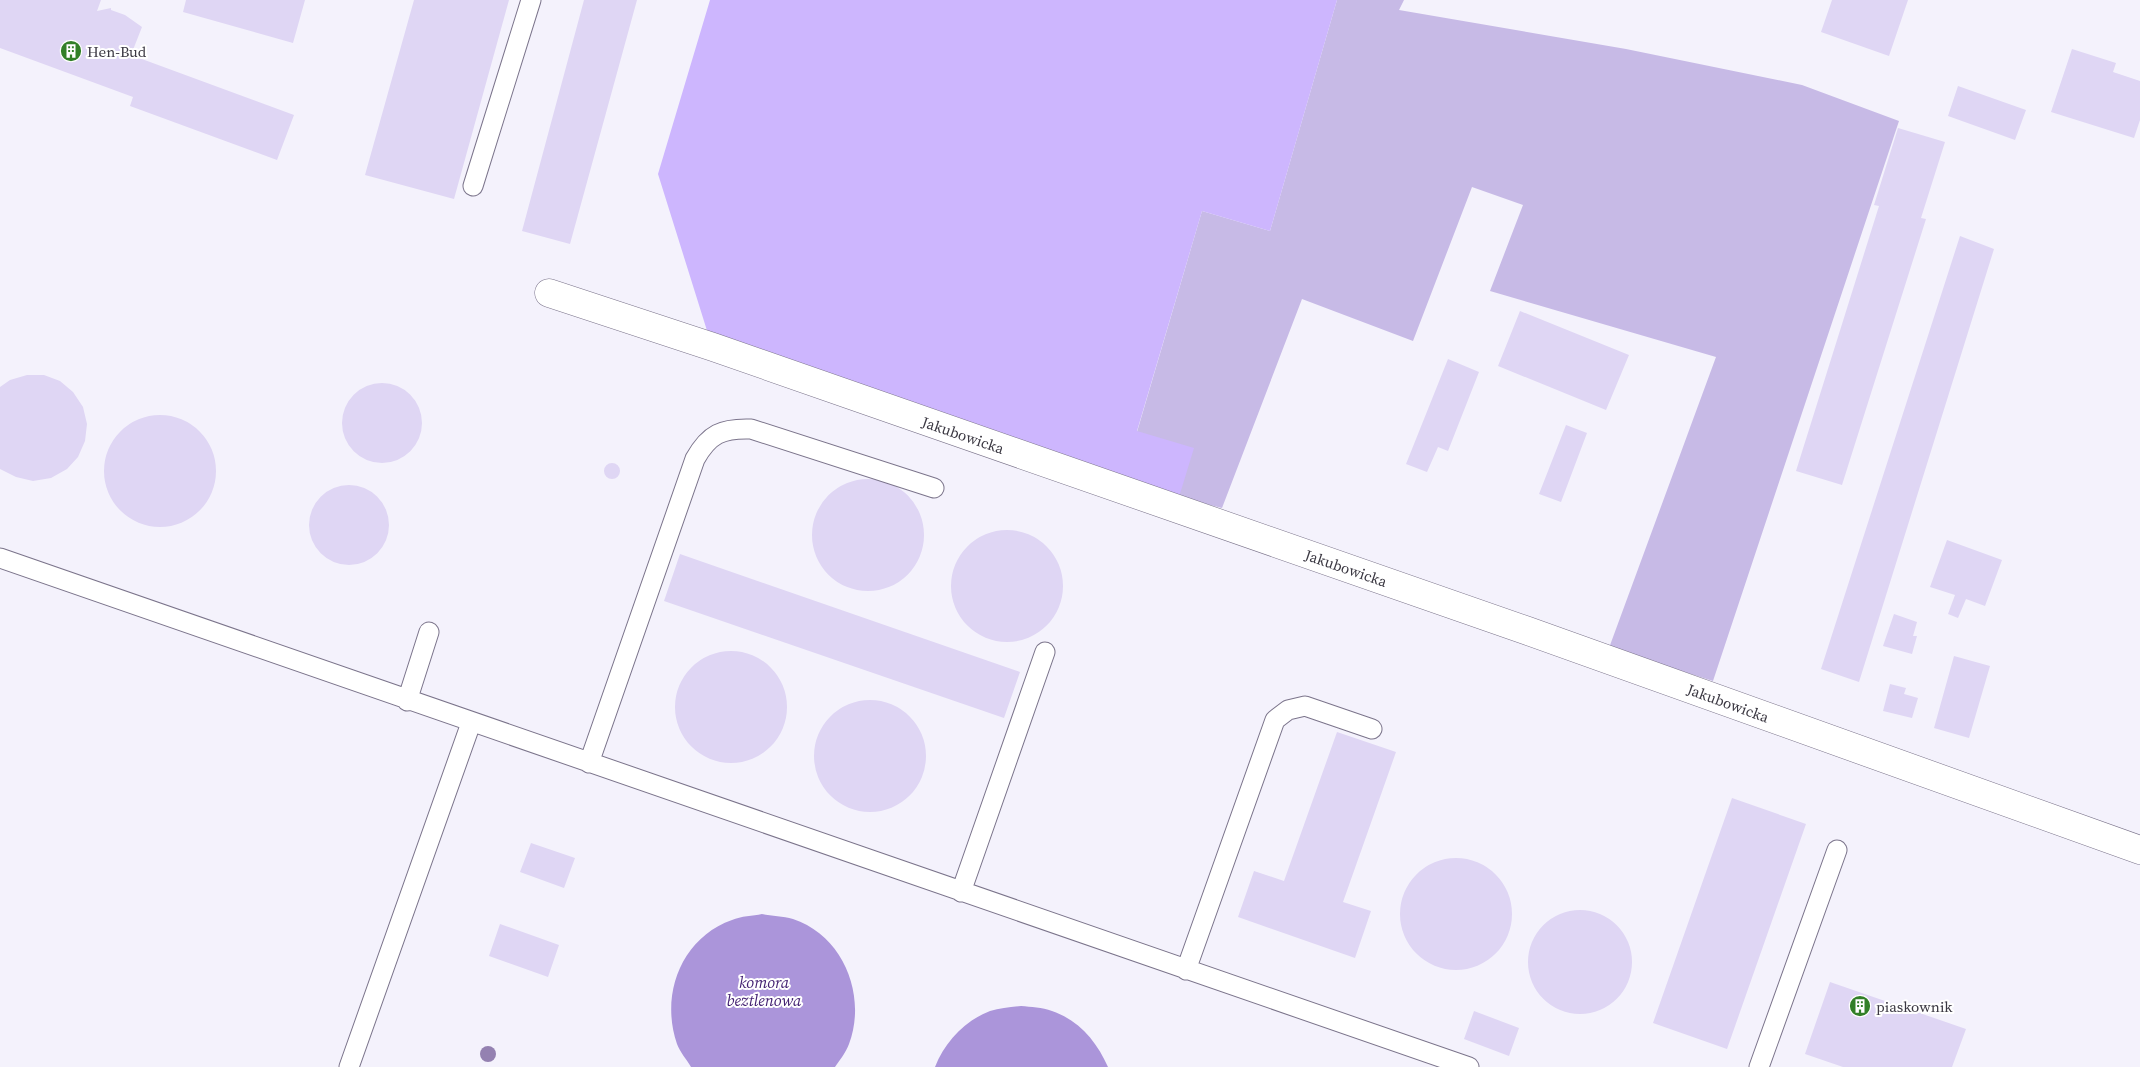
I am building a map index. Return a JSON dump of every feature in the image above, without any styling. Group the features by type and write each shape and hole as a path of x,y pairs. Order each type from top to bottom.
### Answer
{"street":[{"name":"Jakubowicka","path":"550,293 713,347 1500,621 2140,850"}],"lane":[{"path":"472,186 531,0"},
{"path":"589,763 695,459 702,446 718,433 734,428 751,429 934,488"},
{"path":"0,558 407,701 1469,1067"},
{"path":"407,701 429,632"},
{"path":"961,892 1045,652"},
{"path":"1186,970 1275,720 1288,710 1304,706 1372,729"},
{"path":"349,1067 471,723"},
{"path":"1759,1067 1837,850"}],"shaded area":[{"path":"710,0 1337,0 1270,231 1202,211 1137,431 1194,448 1179,497 709,337 658,174"},
{"path":"1337,0 1404,0 1399,10 1626,49 1802,85 1899,121 1713,681 1609,648 1716,357 1490,291 1523,205 1472,187 1413,341 1302,299 1222,508 1179,497 1137,432 1202,211 1270,231"}],"water":[{"name":"komora beztlenowa","path":"762,914 793,919 811,927 826,939 838,953 847,970 853,988 854,1026 848,1047 835,1067 691,1067 678,1047 672,1025 671,1006 673,988 679,970 688,954 699,940 714,928 736,919"},
{"path":"1021,1006 1048,1010 1071,1020 1093,1041 1108,1067 935,1067 944,1049 956,1033 972,1020 990,1011"}],"building":[{"path":"0,0 101,0 97,11 111,8 111,10 125,15 142,27 131,55 294,115 277,160 130,106 133,97 0,48"},
{"path":"186,0 305,0 293,43 183,12"},
{"path":"414,0 509,0 454,199 365,175"},
{"path":"584,0 637,0 570,244 522,231"},
{"path":"1832,0 1908,0 1889,56 1821,32"},
{"path":"2072,49 2116,63 2113,72 2140,81 2140,120 2134,138 2051,112"},
{"path":"1958,86 2026,110 2015,140 1948,116"},
{"path":"1898,128 1945,142 1921,218 1926,219 1842,485 1796,471 1879,206 1874,205"},
{"path":"1960,236 1994,249 1859,682 1821,669"},
{"path":"1520,311 1629,355 1606,410 1498,366"},
{"path":"1448,359 1479,372 1448,451 1438,447 1427,472 1406,464"},
{"path":"27,375 44,375 60,381 73,392 83,407 87,424 85,441 78,457 67,469 51,478 33,481 16,477 0,469 0,387 10,380"},
{"path":"382,383 397,386 410,395 419,408 422,423 419,438 410,451 397,460 382,463 367,460 354,451 345,438 342,423 345,408 354,395 367,386"},
{"path":"160,415 171,416 181,420 199,432 211,450 215,460 215,482 211,492 199,510 181,522 171,526 160,527 149,526 139,522 121,510 109,492 105,482 104,471 105,460 109,450 121,432 139,420 149,416"},
{"path":"1566,425 1587,433 1561,502 1539,494"},
{"path":"612,463 620,471 612,479 604,471"},
{"path":"868,479 889,483 908,495 920,514 924,535 920,556 908,575 889,587 868,591 847,587 828,575 816,556 812,535 816,514 828,495 847,483"},
{"path":"349,485 364,488 377,497 386,510 389,525 386,540 377,553 364,562 349,565 334,562 321,553 312,540 309,525 312,510 321,497 334,488"},
{"path":"1007,530 1028,534 1047,546 1059,565 1063,586 1059,607 1047,626 1028,638 1007,642 986,638 967,626 955,607 951,586 955,565 967,546 986,534"},
{"path":"1947,540 2002,560 1985,606 1966,599 1958,618 1948,614 1955,595 1930,587"},
{"path":"680,554 1020,672 1004,718 664,601"},
{"path":"1894,614 1917,622 1913,636 1917,636 1912,654 1883,646"},
{"path":"731,651 752,655 771,667 783,686 787,707 783,728 771,747 752,759 731,763 710,759 691,747 679,728 675,707 679,686 691,667 710,655"},
{"path":"1954,656 1990,666 1969,738 1934,728"},
{"path":"1890,684 1906,688 1904,694 1918,698 1912,718 1883,711"},
{"path":"870,700 891,704 910,716 922,735 926,756 922,777 910,796 891,808 870,812 849,808 830,796 818,777 814,756 818,735 830,716 849,704"},
{"path":"1337,732 1396,752 1343,902 1371,911 1355,958 1238,917 1254,871 1284,881"},
{"path":"1732,798 1806,824 1727,1049 1653,1023"},
{"path":"531,843 575,858 564,888 520,872"},
{"path":"1456,858 1478,862 1496,874 1508,892 1512,914 1508,936 1496,954 1478,966 1456,970 1434,966 1416,954 1404,936 1400,914 1404,892 1416,874 1434,862"},
{"path":"1580,910 1600,914 1609,918 1617,925 1624,933 1628,942 1632,962 1628,982 1624,991 1617,999 1609,1006 1600,1010 1580,1014 1560,1010 1551,1006 1543,999 1536,991 1532,982 1528,962 1532,942 1536,933 1543,925 1551,918 1560,914"},
{"path":"500,924 559,945 548,977 489,956"},
{"name":"piaskownik","path":"1830,982 1966,1029 1952,1067 1843,1067 1805,1054"},
{"path":"1474,1011 1519,1028 1509,1056 1464,1039"}],"place":[{"name":"Hen-Bud","path":"71,51"},
{"name":"piaskownik","path":"1860,1006"}]}
